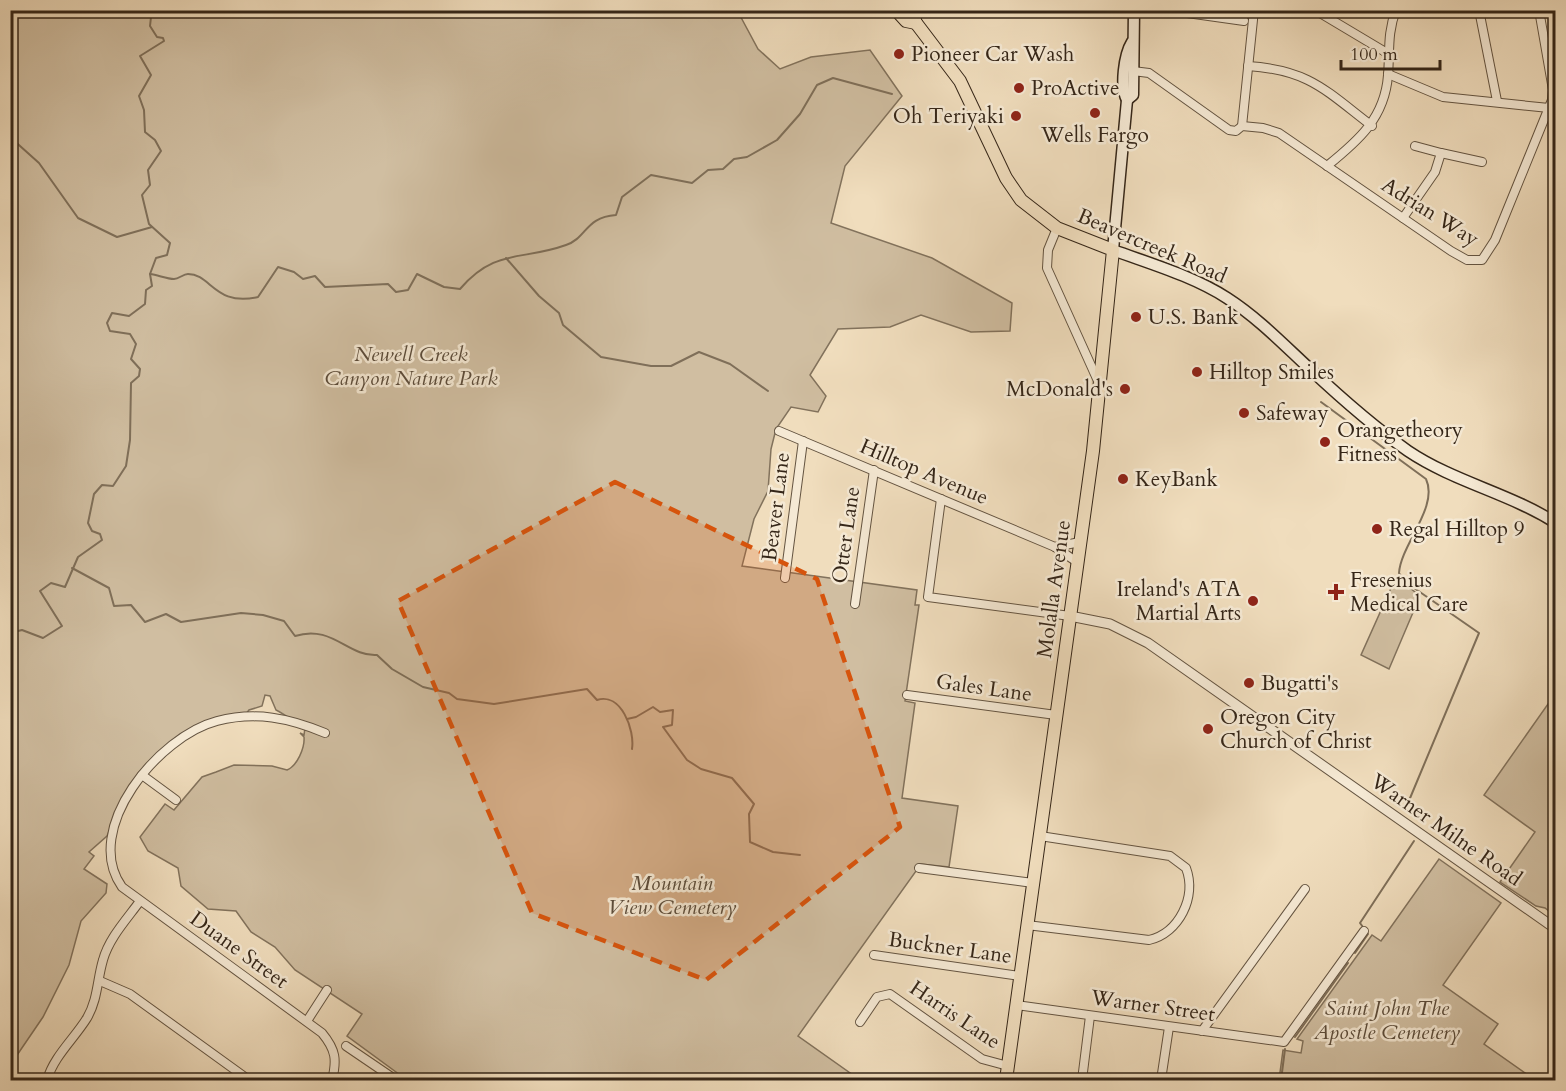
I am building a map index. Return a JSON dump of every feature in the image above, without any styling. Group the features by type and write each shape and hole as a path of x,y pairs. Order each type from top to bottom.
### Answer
{"main road":[{"name":"Beavercreek Road","path":"896,10 906,21 916,23"},
{"name":"Beavercreek Road","path":"911,10 916,23 960,81 1011,186 1027,207 1057,228 1205,286 1225,297 1262,324 1317,376 1406,449 1455,478 1554,518"},
{"name":"Molalla Avenue","path":"1127,100 1133,95 1134,10"},
{"name":"Molalla Avenue","path":"1006,1080 1100,384 1127,100 1123,93 1128,48 1132,42"}],"street":[{"path":"1166,10 1244,21"},
{"path":"1242,126 1254,10"},
{"path":"1315,10 1387,52"},
{"path":"1327,166 1372,126 1381,106 1389,74 1387,52 1389,34 1396,10"},
{"path":"1479,10 1497,101"},
{"name":"Adrian Way","path":"1134,70 1149,73 1229,130 1236,132 1242,126 1263,128 1279,133 1467,260 1482,261 1495,240 1549,108 1553,90 1539,10"},
{"path":"1248,66 1278,68 1302,75 1372,126"},
{"path":"1389,74 1443,97 1549,108"},
{"path":"1415,146 1482,162"},
{"path":"1403,218 1435,172 1441,153"},
{"path":"1057,228 1046,264 1100,384"},
{"name":"Hilltop Avenue","path":"779,431 1055,547 1077,562"},
{"name":"Beaver Lane","path":"785,578 803,441"},
{"name":"Otter Lane","path":"855,604 874,470"},
{"name":"Warner Milne Road","path":"941,499 928,597 1070,616 1110,624 1148,643 1556,929"},
{"path":"1055,547 1080,542"},
{"name":"Gales Lane","path":"907,695 1056,715"},
{"path":"176,800 142,775 176,740 217,721 258,715 275,717 325,733"},
{"name":"Duane Street","path":"142,775 124,800 110,849 113,875 122,887 140,901 307,1021 332,1046 336,1065 332,1080"},
{"path":"1027,925 1149,940 1163,936 1179,918 1191,887 1186,868 1170,856 1040,836"},
{"path":"919,868 1033,883"},
{"path":"1202,1031 1305,889"},
{"path":"47,1080 51,1068 87,1017 100,981 103,960 109,944 140,901"},
{"name":"Warner Street","path":"1016,1005 1284,1042 1364,931"},
{"name":"Buckner Lane","path":"874,955 1020,976"},
{"path":"100,981 130,994 249,1080"},
{"path":"307,1021 327,990"},
{"name":"Harris Lane","path":"860,1022 877,997 890,994 982,1059 1008,1066"},
{"path":"1082,1080 1090,1016"},
{"path":"1161,1080 1169,1027"},
{"path":"346,1046 396,1080"}],"highlighted area":[{"path":"615,482 817,579 900,827 706,980 532,913 398,601"}],"green space":[{"name":"Newell Creek Canyon Nature Park","path":"737,10 758,49 780,69 811,57 870,50 902,96 845,166 831,223 932,258 1012,303 1010,331 971,332 921,315 890,327 838,329 810,375 826,396 818,412 791,407 776,429 771,449 768,491 754,519 742,566 917,590 915,605 919,605 905,701 915,703 902,798 958,806 949,867 921,864 798,1036 860,1080 407,1080 347,1036 362,1014 295,970 275,947 251,932 236,911 208,909 181,886 178,868 148,851 140,837 165,804 174,810 202,777 234,765 272,766 287,770 294,765 302,751 304,737 300,733 304,735 305,728 276,710 270,696 265,695 262,706 249,710 246,714 181,735 127,791 107,836 89,852 94,856 84,869 107,884 106,893 81,921 69,965 43,1017 11,1064 10,11"},
{"path":"1396,577 1420,596 1389,669 1361,655"},
{"path":"1555,694 1555,916 1500,882 1535,832 1484,795"},
{"name":"Saint John The Apostle Cemetery","path":"1439,859 1501,903 1443,985 1498,1024 1484,1044 1535,1080 1279,1080 1283,1050 1301,1053 1303,1041 1297,1039 1372,935 1381,941"}],"waterway":[{"path":"10,636 22,630 43,638 62,626 40,591 51,583 65,587 78,557 102,540 100,534 92,531 88,523 94,494 102,485 113,486 126,466 130,440 131,383 139,376 140,369 131,359 136,344 130,334 110,331 107,323 112,313 129,316 145,304 146,290 152,286 150,274 156,258 167,255 170,243 149,224 142,195 150,185 148,170 161,151 155,140 145,132 144,110 139,96 151,75 140,56 164,41 163,38 157,37 150,26 151,17 162,10"},
{"path":"150,274 174,279 186,274 196,275 223,294 232,298 244,299 258,297 278,267 294,272 303,279 315,276 325,287 388,284 396,292 408,290 417,274 444,287 460,289 473,276 497,261 550,250 573,242 598,220 616,215 622,197 651,175 692,183 708,170 723,169 734,159 747,157 777,140 800,114 817,85 833,78 892,94"},
{"path":"10,137 39,163 78,218 117,237 152,227"},
{"path":"506,258 539,296 559,313 563,325 601,357 651,366 671,366 699,352 730,364 768,391"},
{"path":"1321,402 1426,479 1429,490 1428,501 1401,562 1399,573 1404,581 1479,633 1408,803 1407,811"},
{"path":"72,568 109,588 114,606 131,605 145,622 166,614 181,622 241,613 263,615 284,621 295,636 308,633 319,634 357,651 377,655 392,669 423,687 449,693 457,699 494,704 587,689 597,700 606,699 613,702 625,714 631,732 632,749"},
{"path":"627,719 636,717 653,707 660,712 673,710 672,725 663,727 687,760 701,769 732,778 754,804 749,814 750,842 773,852 800,855"},
{"path":"1355,953 1368,934 1360,923 1414,841"},
{"path":"1295,1037 1348,963"},
{"path":"1281,1080 1285,1049"}],"place":[{"name":"Pioneer Car Wash","path":"899,54"},
{"name":"ProActive","path":"1019,88"},
{"name":"Wells Fargo","path":"1095,113"},
{"name":"Oh Teriyaki","path":"1016,116"},
{"name":"U.S. Bank","path":"1136,317"},
{"name":"Hilltop Smiles","path":"1197,372"},
{"name":"McDonald's","path":"1125,389"},
{"name":"Safeway","path":"1244,413"},
{"name":"Orangetheory Fitness","path":"1325,442"},
{"name":"KeyBank","path":"1123,479"},
{"name":"Regal Hilltop 9","path":"1377,529"},
{"name":"Fresenius Medical Care","path":"1336,592"},
{"name":"Ireland's ATA Martial Arts","path":"1253,601"},
{"name":"Bugatti's","path":"1249,683"},
{"name":"Oregon City Church of Christ","path":"1208,729"}],"park label":[{"name":"Mountain View Cemetery","path":"672,895"}]}
